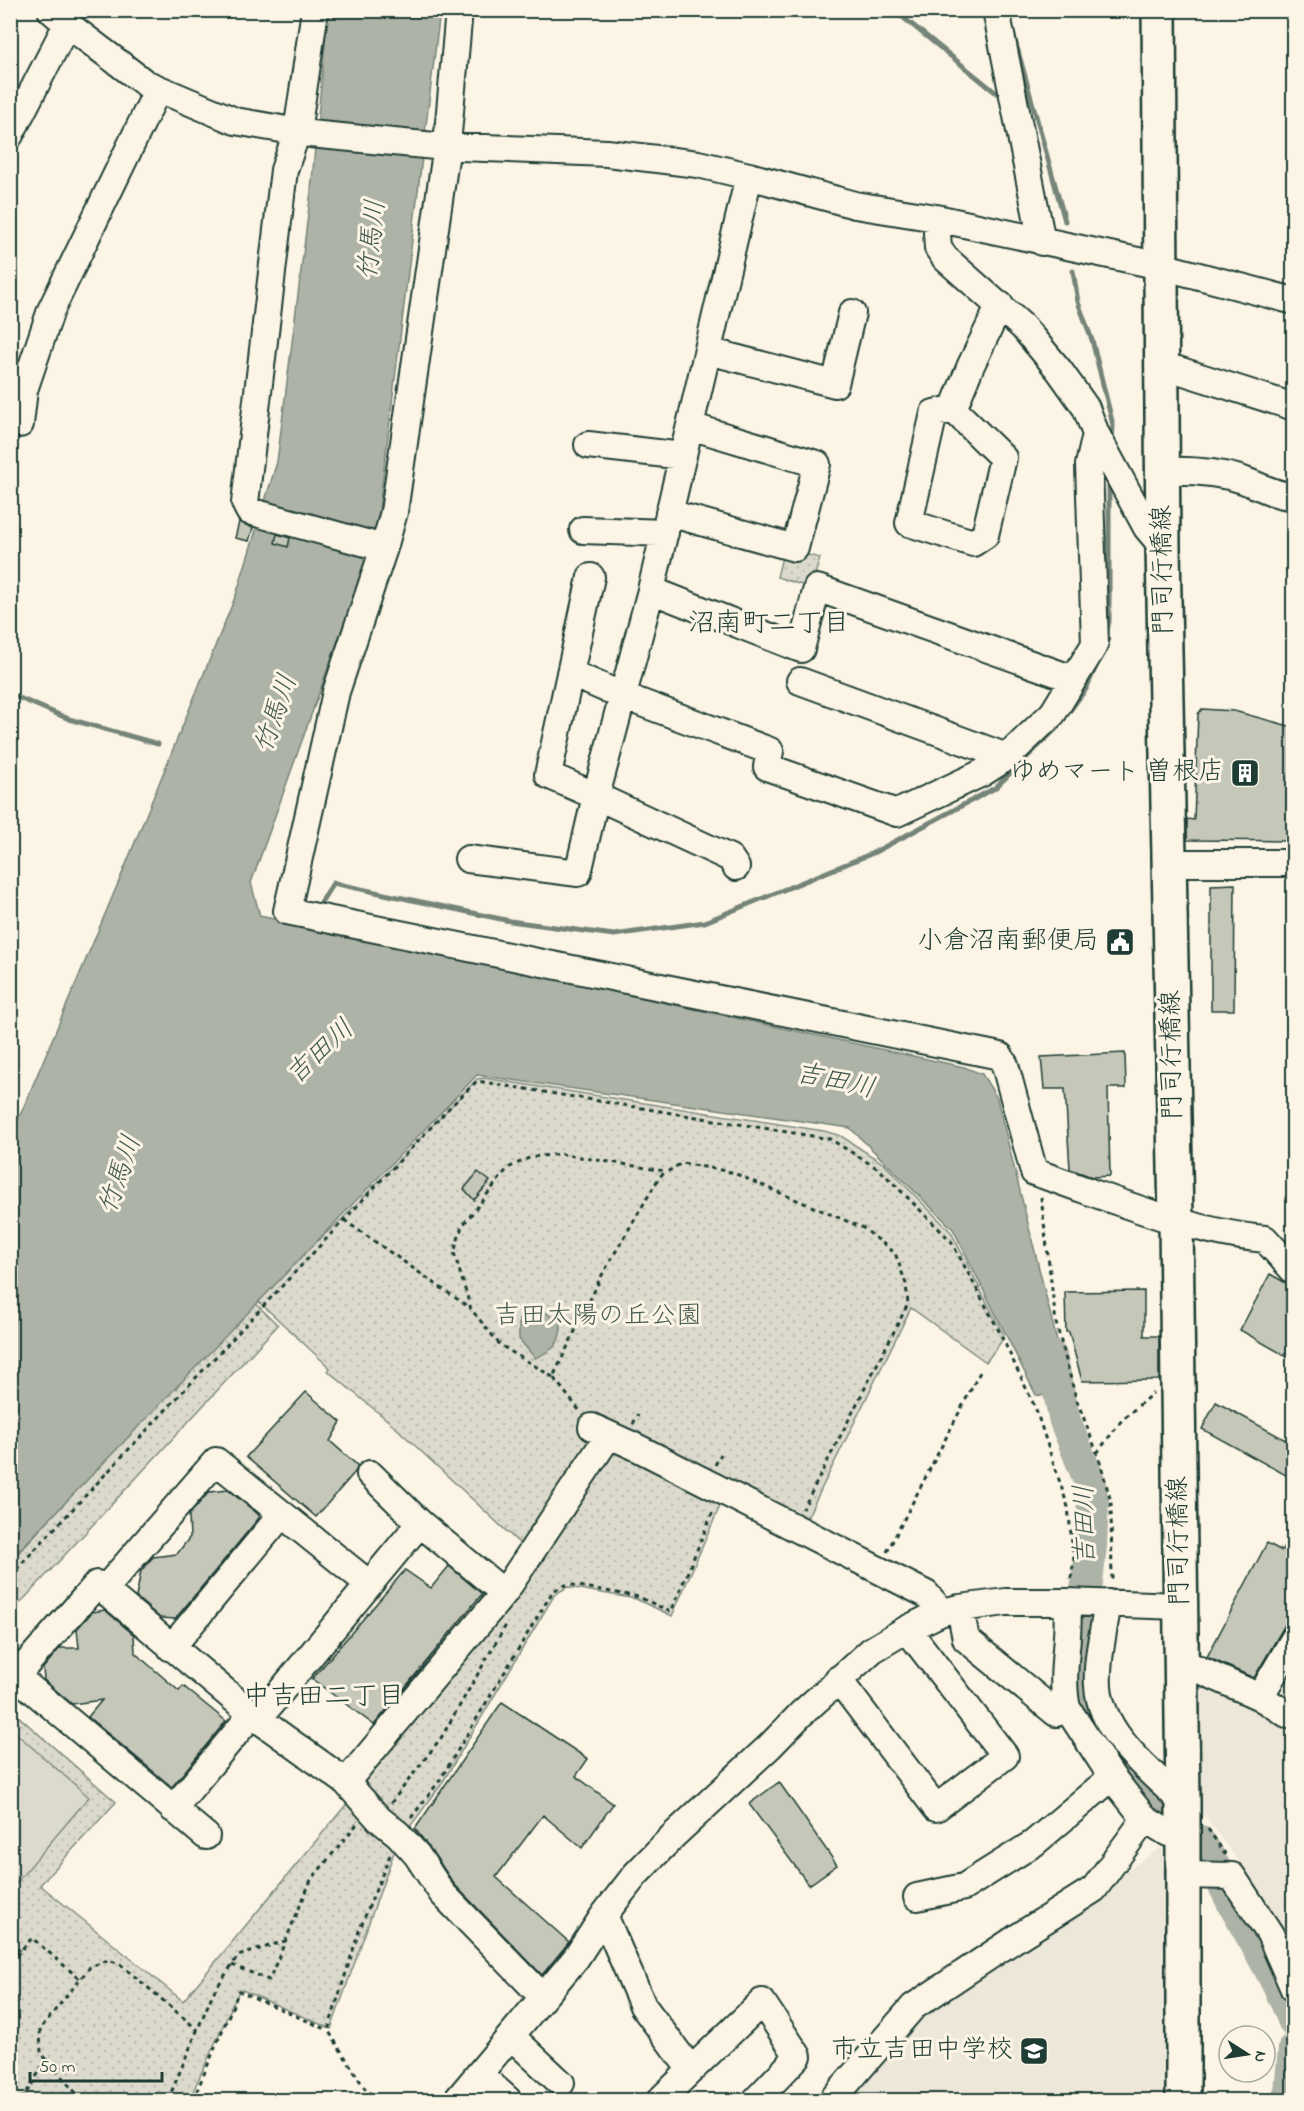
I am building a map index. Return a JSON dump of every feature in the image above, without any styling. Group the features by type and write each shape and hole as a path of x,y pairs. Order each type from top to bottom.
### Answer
{"main road":[{"name":"門司行橋線","path":"1159,10 1162,471 1176,1221 1180,1661 1190,1819 1184,1875 1183,2100"}],"street":[{"path":"315,10 304,133 284,170 245,503 249,511 380,547"},
{"path":"459,10 394,512 380,547 336,692 287,911 1000,1056 1005,1065 1034,1172 1176,1221 1236,1236 1265,1239 1293,1271"},
{"path":"996,10 1060,245"},
{"path":"10,135 59,17 145,83 235,121 304,133 441,145 607,153 698,164 855,205 936,218 1161,266 1293,301"},
{"path":"20,424 24,390 51,310 158,89"},
{"path":"468,859 578,873 596,796 651,590 749,176"},
{"path":"936,218 938,248 945,258 1023,327 1059,370 1086,408 1098,438 1147,528 1163,548"},
{"path":"953,409 971,364 1000,305"},
{"path":"708,351 835,384 852,313"},
{"path":"1162,368 1178,370 1293,407"},
{"path":"953,409 1003,458 986,535 973,543 909,523 934,413 953,409"},
{"path":"583,530 667,523 795,548 817,464 690,426"},
{"path":"570,673 623,696 770,751 767,766 897,813 982,773 1007,756 1053,712 1095,644 1089,465 1098,438"},
{"path":"588,445 683,456"},
{"path":"1162,471 1225,476 1242,480 1273,493 1293,496"},
{"path":"591,577 548,775 730,858 736,867"},
{"path":"651,590 801,649 817,588 1073,679"},
{"path":"800,681 1007,756"},
{"path":"1169,863 1293,863"},
{"path":"346,1782 504,1593 600,1431 926,1594 951,1610 966,1639 1056,1713 1067,1708"},
{"path":"104,1590 216,1461 369,1584"},
{"path":"370,1474 420,1522 504,1593"},
{"path":"171,1648 282,1514"},
{"path":"173,1809 255,1717 420,1522"},
{"path":"206,1836 13,1676 97,1584 255,1717 346,1782 417,1855 442,1893 543,1997"},
{"path":"457,2100 576,1958 604,1915 636,1874 838,1679 872,1650 907,1629 951,1610 1006,1602 1093,1599 1180,1606"},
{"path":"1093,1599 1097,1684 1100,1703 1108,1722 1190,1819 1168,1833 1145,1819 1112,1777 1067,1708 1064,1695 1064,1672 1068,1613 1093,1599"},
{"path":"838,1679 936,1808 1005,1756 907,1629"},
{"path":"1260,1697 1293,1639"},
{"path":"1180,1661 1260,1697 1287,1714 1293,1713"},
{"path":"917,1897 964,1887 974,1881 1034,1843 1112,1777"},
{"path":"832,2100 913,2007 1094,1889 1145,1819"},
{"path":"1184,1875 1233,1878 1270,1934 1293,1989"},
{"path":"604,1915 643,2006 691,2070"},
{"path":"660,2100 762,2002 798,2056 756,2100"},
{"path":"511,2036 561,2084"},
{"path":"479,2074 508,2100"}],"path":[{"path":"10,1576 441,1116 477,1081 830,1139 880,1170 951,1241 998,1329 1035,1407 1068,1507 1074,1561 1093,1599"},
{"path":"471,1309 454,1253 462,1226 508,1168 531,1157 561,1154 667,1172"},
{"path":"553,1377 602,1275 660,1176 682,1163 731,1172 863,1228 895,1253 906,1284 908,1304 794,1527"},
{"path":"1034,1172 1040,1192 1056,1323 1076,1398 1097,1453 1111,1502 1093,1599"},
{"path":"344,1220 471,1309 500,1345 553,1377 600,1431"},
{"path":"878,1570 980,1372"},
{"path":"1097,1453 1122,1420 1157,1389"},
{"path":"232,1965 269,1980 311,1880 382,1820 440,1780 553,1591 568,1584 639,1597 671,1612 722,1491"},
{"path":"328,2030 358,1931 382,1820 441,1738 510,1619"},
{"path":"1190,1819 1234,1866 1233,1878"},
{"path":"10,1962 32,1938 80,1980"},
{"path":"168,2100 213,1993 238,1956 285,1941"},
{"path":"10,1942 20,1951"},
{"path":"82,2100 41,2053 40,2029 90,1967 108,1960 120,1964 198,2030"},
{"path":"193,2100 239,1991 328,2030 368,2092 392,2100"},
{"path":"22,2100 47,2059"}],"shaded area":[{"path":"1197,1677 1293,1719 1293,1975 1240,1863 1194,1802"},
{"path":"1161,1847 1169,1852 1170,2100 842,2100 902,2028"}],"green space":[{"path":"784,549 820,558 811,588 777,577"},
{"name":"吉田太陽の丘公園","path":"484,1078 824,1131 841,1136 884,1164 951,1232 1003,1334 1001,1342 986,1362 911,1308 799,1534 724,1497 672,1616 636,1599 568,1587 555,1594 441,1785 397,1844 331,2029 240,1989 189,2100 11,2100 10,1709 116,1802 40,1885 183,2001 350,1800 535,1558 392,1424 328,1371 330,1368 254,1297 342,1219 477,1079"},
{"path":"252,1300 278,1325 11,1613 10,1562"},
{"path":"11,1729 89,1797 11,1889"}],"water":[{"name":"竹馬川","path":"328,11 440,11 376,534 251,883 260,916 964,1067 982,1074 997,1098 1071,1398 1036,1395 953,1229 850,1128 477,1075 11,1559 11,1137 236,595 277,462 311,191"},
{"path":"545,1312 561,1323 560,1336 552,1349 535,1358 519,1339 519,1319"}],"building":[{"path":"239,522 253,528 249,541 235,538"},
{"path":"277,534 290,538 288,547 275,543"},
{"name":"ゆめマート 曽根店","path":"1202,709 1234,711 1293,727 1293,841 1187,840 1187,819 1194,820 1198,714"},
{"path":"1235,884 1234,1010 1211,1010 1211,885"},
{"path":"1125,1053 1126,1088 1108,1088 1110,1176 1092,1177 1070,1169 1065,1089 1044,1089 1041,1057"},
{"path":"478,1172 490,1181 474,1200 464,1189"},
{"path":"1270,1274 1293,1287 1293,1360 1240,1330"},
{"path":"1144,1291 1144,1336 1159,1336 1159,1380 1082,1381 1069,1332 1066,1332 1065,1292"},
{"path":"306,1392 341,1422 330,1441 358,1466 316,1517 246,1457"},
{"path":"1216,1402 1293,1444 1293,1479 1202,1429"},
{"path":"228,1490 259,1515 259,1518 175,1619 160,1618 136,1597 141,1571 153,1557 177,1554 190,1537 189,1515 209,1492"},
{"path":"1293,1528 1293,1611 1254,1678 1207,1657 1267,1543 1282,1551"},
{"path":"449,1566 482,1594 374,1725 312,1679 405,1570 431,1588"},
{"path":"105,1610 134,1635 135,1653 179,1691 183,1686 226,1721 172,1787 88,1717 102,1700 72,1704 44,1680 43,1668 60,1648 79,1648 77,1629 92,1612"},
{"path":"502,1702 588,1759 576,1776 613,1804 582,1848 543,1815 496,1877 569,1942 542,1975 454,1884 415,1829"},
{"path":"779,1782 837,1865 809,1885 749,1804"}],"waterway":[{"path":"894,10 1005,100"},
{"path":"1013,33 1065,221"},
{"path":"1073,271 1078,302 1092,340 1113,425 1112,444"},
{"path":"1106,636 1109,621 1109,477"},
{"path":"317,909 333,883 510,921 614,935 705,922 873,853 995,788 1056,729 1086,689 1098,662"},
{"path":"10,694 69,719 158,744"},
{"name":"吉田川","path":"1051,1356 1065,1421 1089,1480 1093,1501 1084,1610 1076,1653 1077,1688 1092,1720 1122,1763 1170,1812"},
{"name":"吉田川","path":"1198,1840 1209,1856 1267,1964 1294,2022"},
{"name":"吉田川","path":"1287,2100 1294,2048"}],"place":[{"name":"ゆめマート 曽根店","path":"1245,773"},
{"name":"小倉沼南郵便局","path":"1120,942"},
{"name":"市立吉田中学校","path":"1034,2051"}],"district":[{"name":"沼南町二丁目","path":"769,624"},
{"name":"中吉田二丁目","path":"324,1697"}]}
